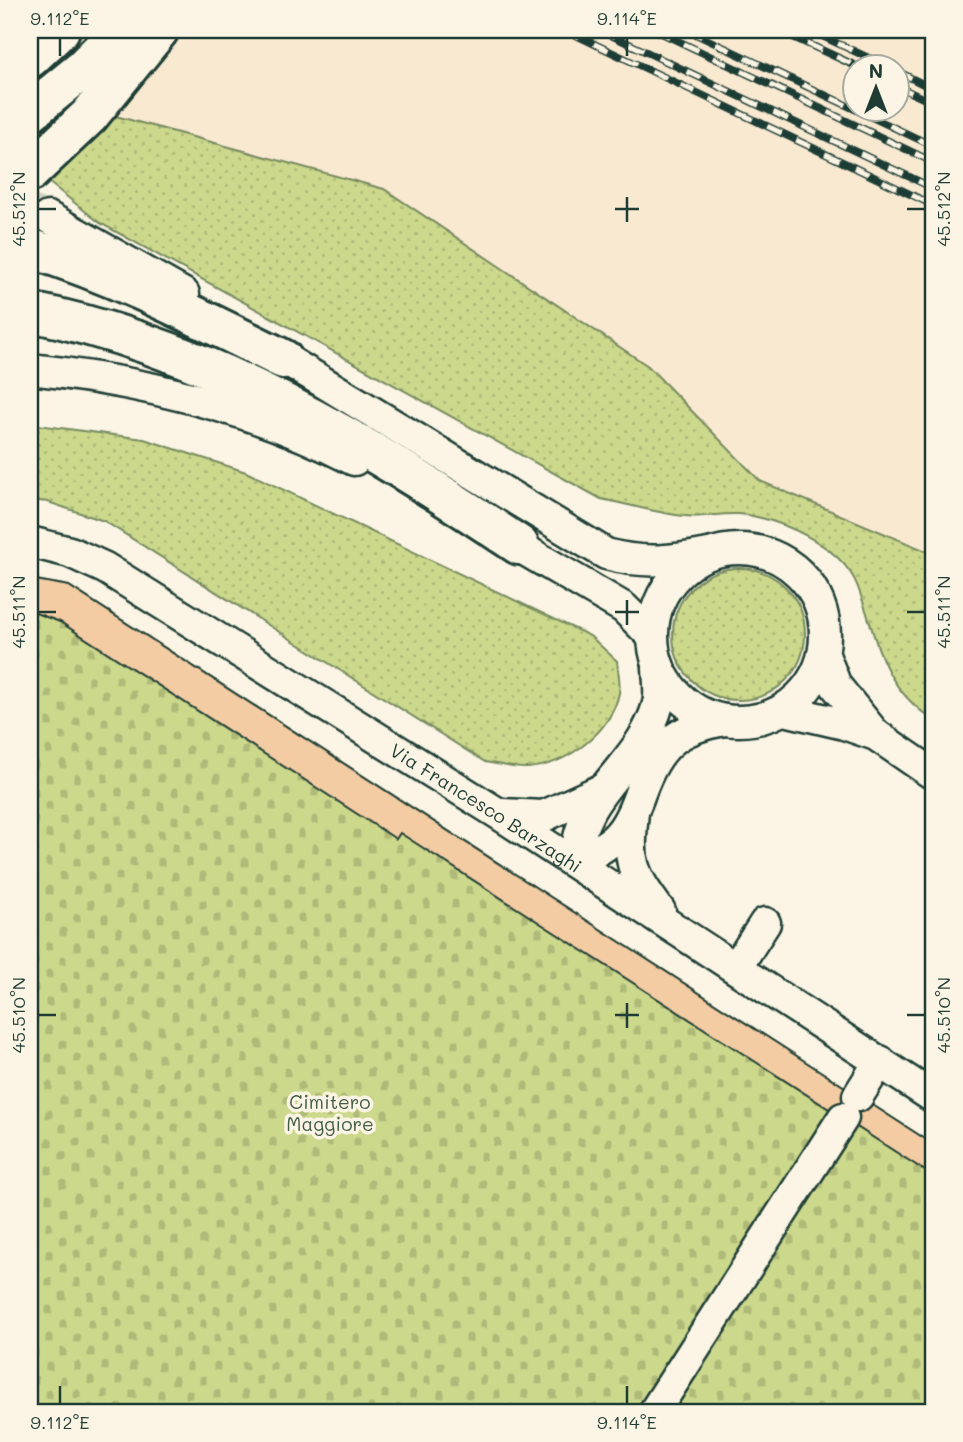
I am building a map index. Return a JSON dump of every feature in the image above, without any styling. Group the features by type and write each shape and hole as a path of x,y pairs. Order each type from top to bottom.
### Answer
{"highway":[{"path":"30,58 60,30"},
{"path":"30,112 78,73 121,30"},
{"path":"38,165 105,98 159,30"},
{"path":"40,233 84,266 140,289 283,359"},
{"path":"30,312 124,334 240,380 427,485 519,545"}],"street":[{"path":"283,359 606,554 638,561 658,561 751,550 778,558 802,575 818,599 825,626 824,655 836,686 876,735"},
{"path":"30,369 143,386 194,398 253,418 348,457 519,545 624,608 652,636"},
{"name":"Via Francesco Barzaghi","path":"30,542 71,552 105,568 576,863 933,1097"},
{"path":"576,863 576,841 583,820 601,790 632,757 649,730 659,701 658,666 652,636 657,606 672,580 690,564 709,554"},
{"path":"576,863 617,836 633,811 655,758 675,736 698,724 725,720 756,720 784,709 809,686 824,655"},
{"path":"658,666 673,692 697,711 725,720"},
{"path":"784,709 876,735 933,774"},
{"path":"499,814 544,816 601,790"},
{"path":"633,811 630,860 637,880 671,925"},
{"path":"736,968 765,923"},
{"path":"654,1412 880,1061"}],"shaded area":[{"path":"30,30 908,30 933,41 933,554 760,481 648,366 384,189 30,93"}],"green space":[{"path":"112,115 384,189 648,366 760,481 933,554 933,720 901,691 883,659 857,585 837,557 823,546 789,527 754,516 684,516 601,499 100,223 47,181"},
{"path":"30,424 144,439 246,472 590,636 617,661 620,689 614,707 597,733 572,753 558,760 528,768 485,762 104,521 48,502 30,500"},
{"path":"739,568 764,573 785,588 800,609 805,634 800,659 785,680 764,695 739,700 714,695 693,680 678,659 673,634 678,609 693,588 714,573"},
{"name":"Cimitero Maggiore","path":"30,579 69,586 933,1144 933,1412 30,1412"}],"building":[{"path":"30,579 69,586 933,1144 933,1176 400,833 396,839 60,622 30,611"}],"tunnel":[{"path":"30,209 48,217"}],"railway":[{"path":"565,30 933,205"},
{"path":"600,30 933,188"},
{"path":"655,30 933,162"},
{"path":"687,30 933,146"},
{"path":"778,30 841,59"},
{"path":"809,30 856,52"},
{"path":"911,78 933,89"},
{"path":"911,93 933,103"}]}
